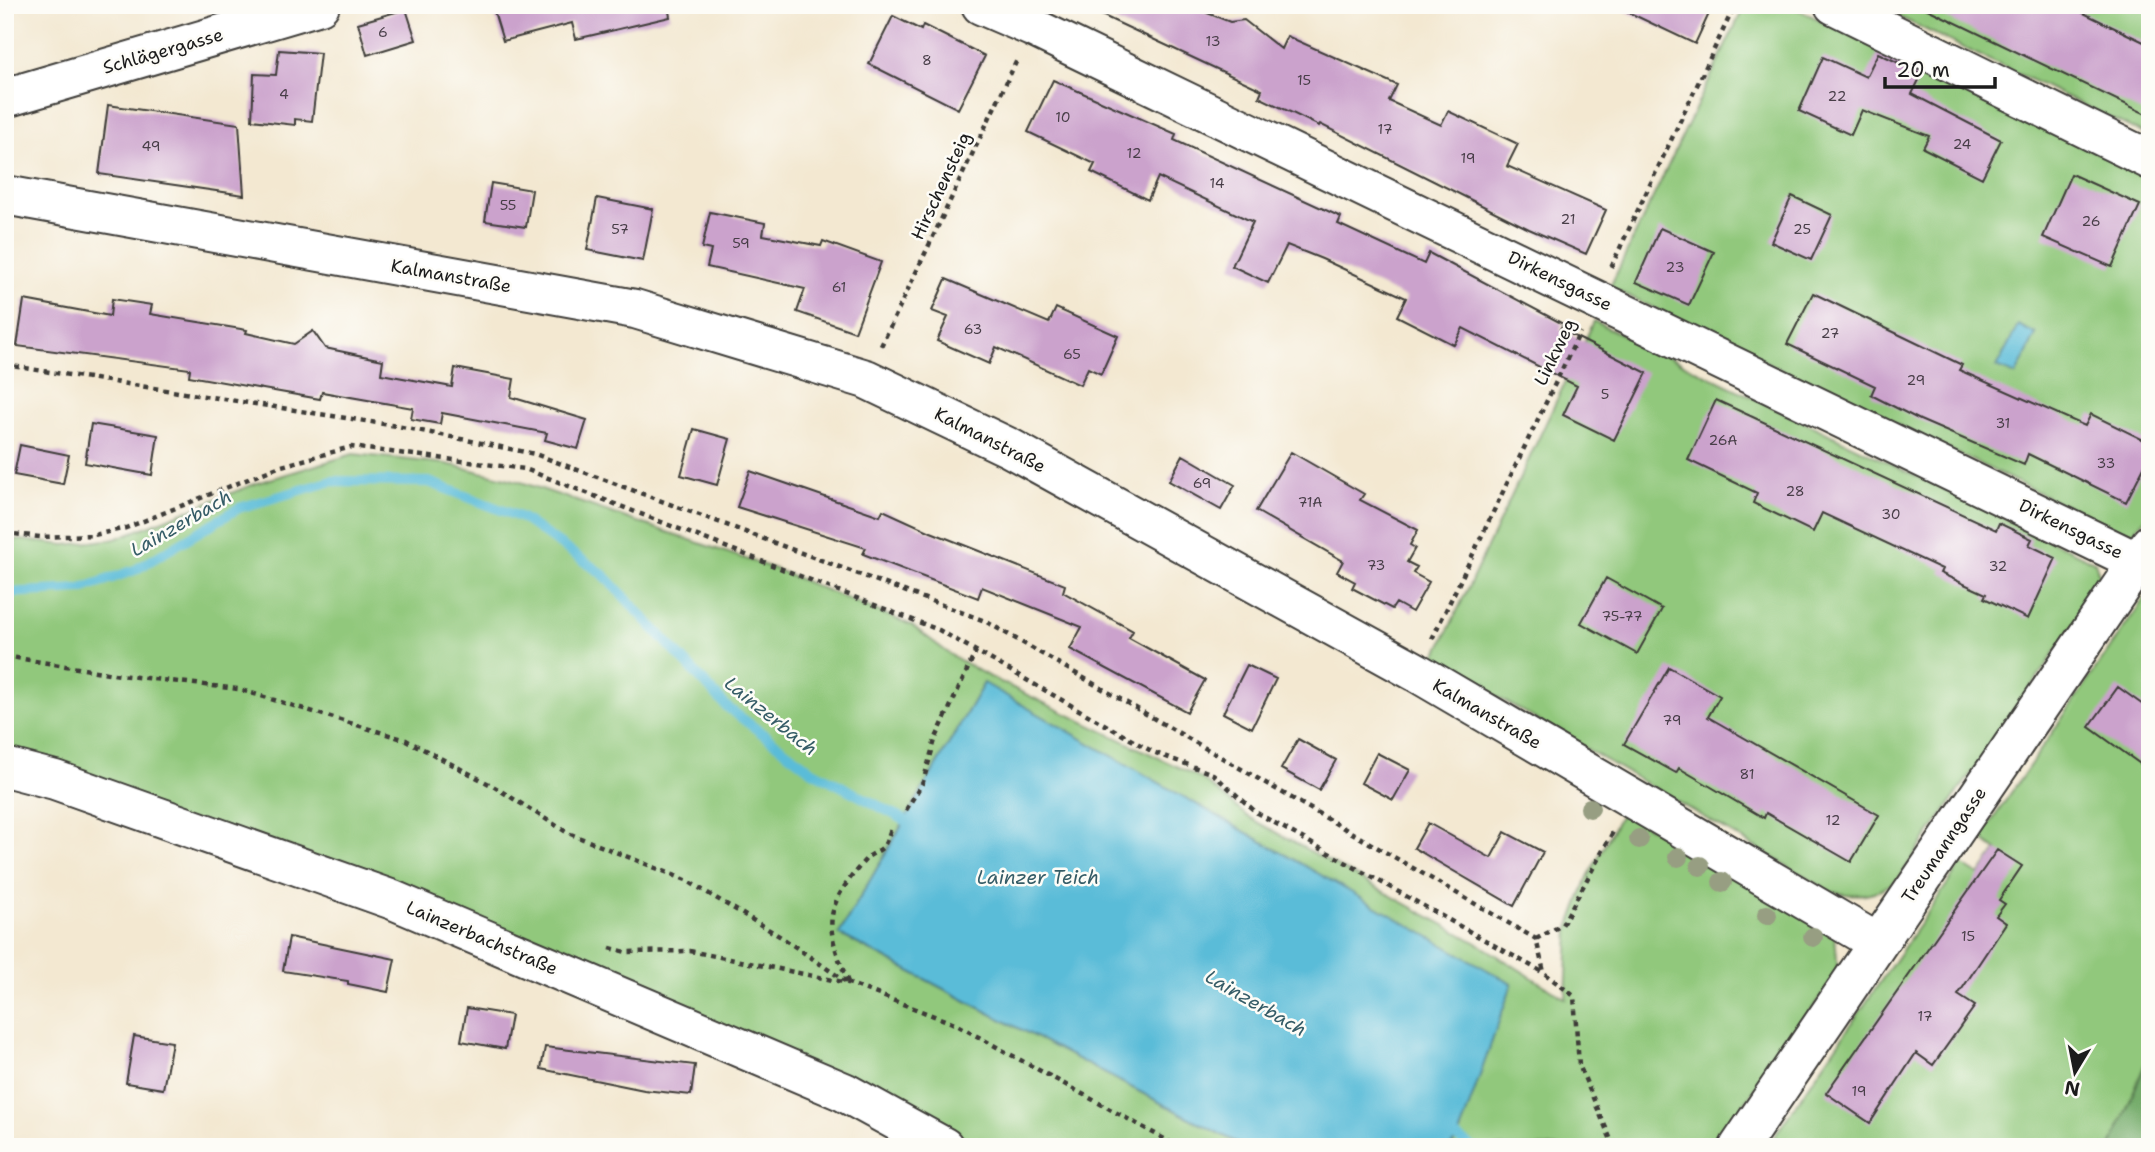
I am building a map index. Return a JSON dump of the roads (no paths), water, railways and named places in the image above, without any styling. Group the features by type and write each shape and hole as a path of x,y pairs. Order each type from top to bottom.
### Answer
{"street":[{"name":"Schlägergasse","path":"5,98 320,5"},
{"name":"Dirkensgasse","path":"981,5 1032,27 1596,299 2144,553"},
{"path":"1834,5 2150,160"},
{"name":"Kalmanstraße","path":"5,195 635,309 866,379 1010,448 1416,672 1878,943"},
{"name":"Treumanngasse","path":"1739,1147 2144,553"},
{"name":"Lainzerbachstraße","path":"5,767 55,780 393,900 844,1092 944,1147"}],"water":[{"path":"2018,325 2036,334 2016,375 1997,367"},
{"name":"Lainzer Teich","path":"984,683 1512,984 1458,1138 1450,1147 1245,1147 839,934"}],"waterway":[{"name":"Lainzerbach","path":"5,593 81,589 135,570 239,508 332,481 429,482 522,518 604,575 727,707 811,770 918,827"},
{"name":"Lainzerbach","path":"1448,1132 1472,1147"}]}
